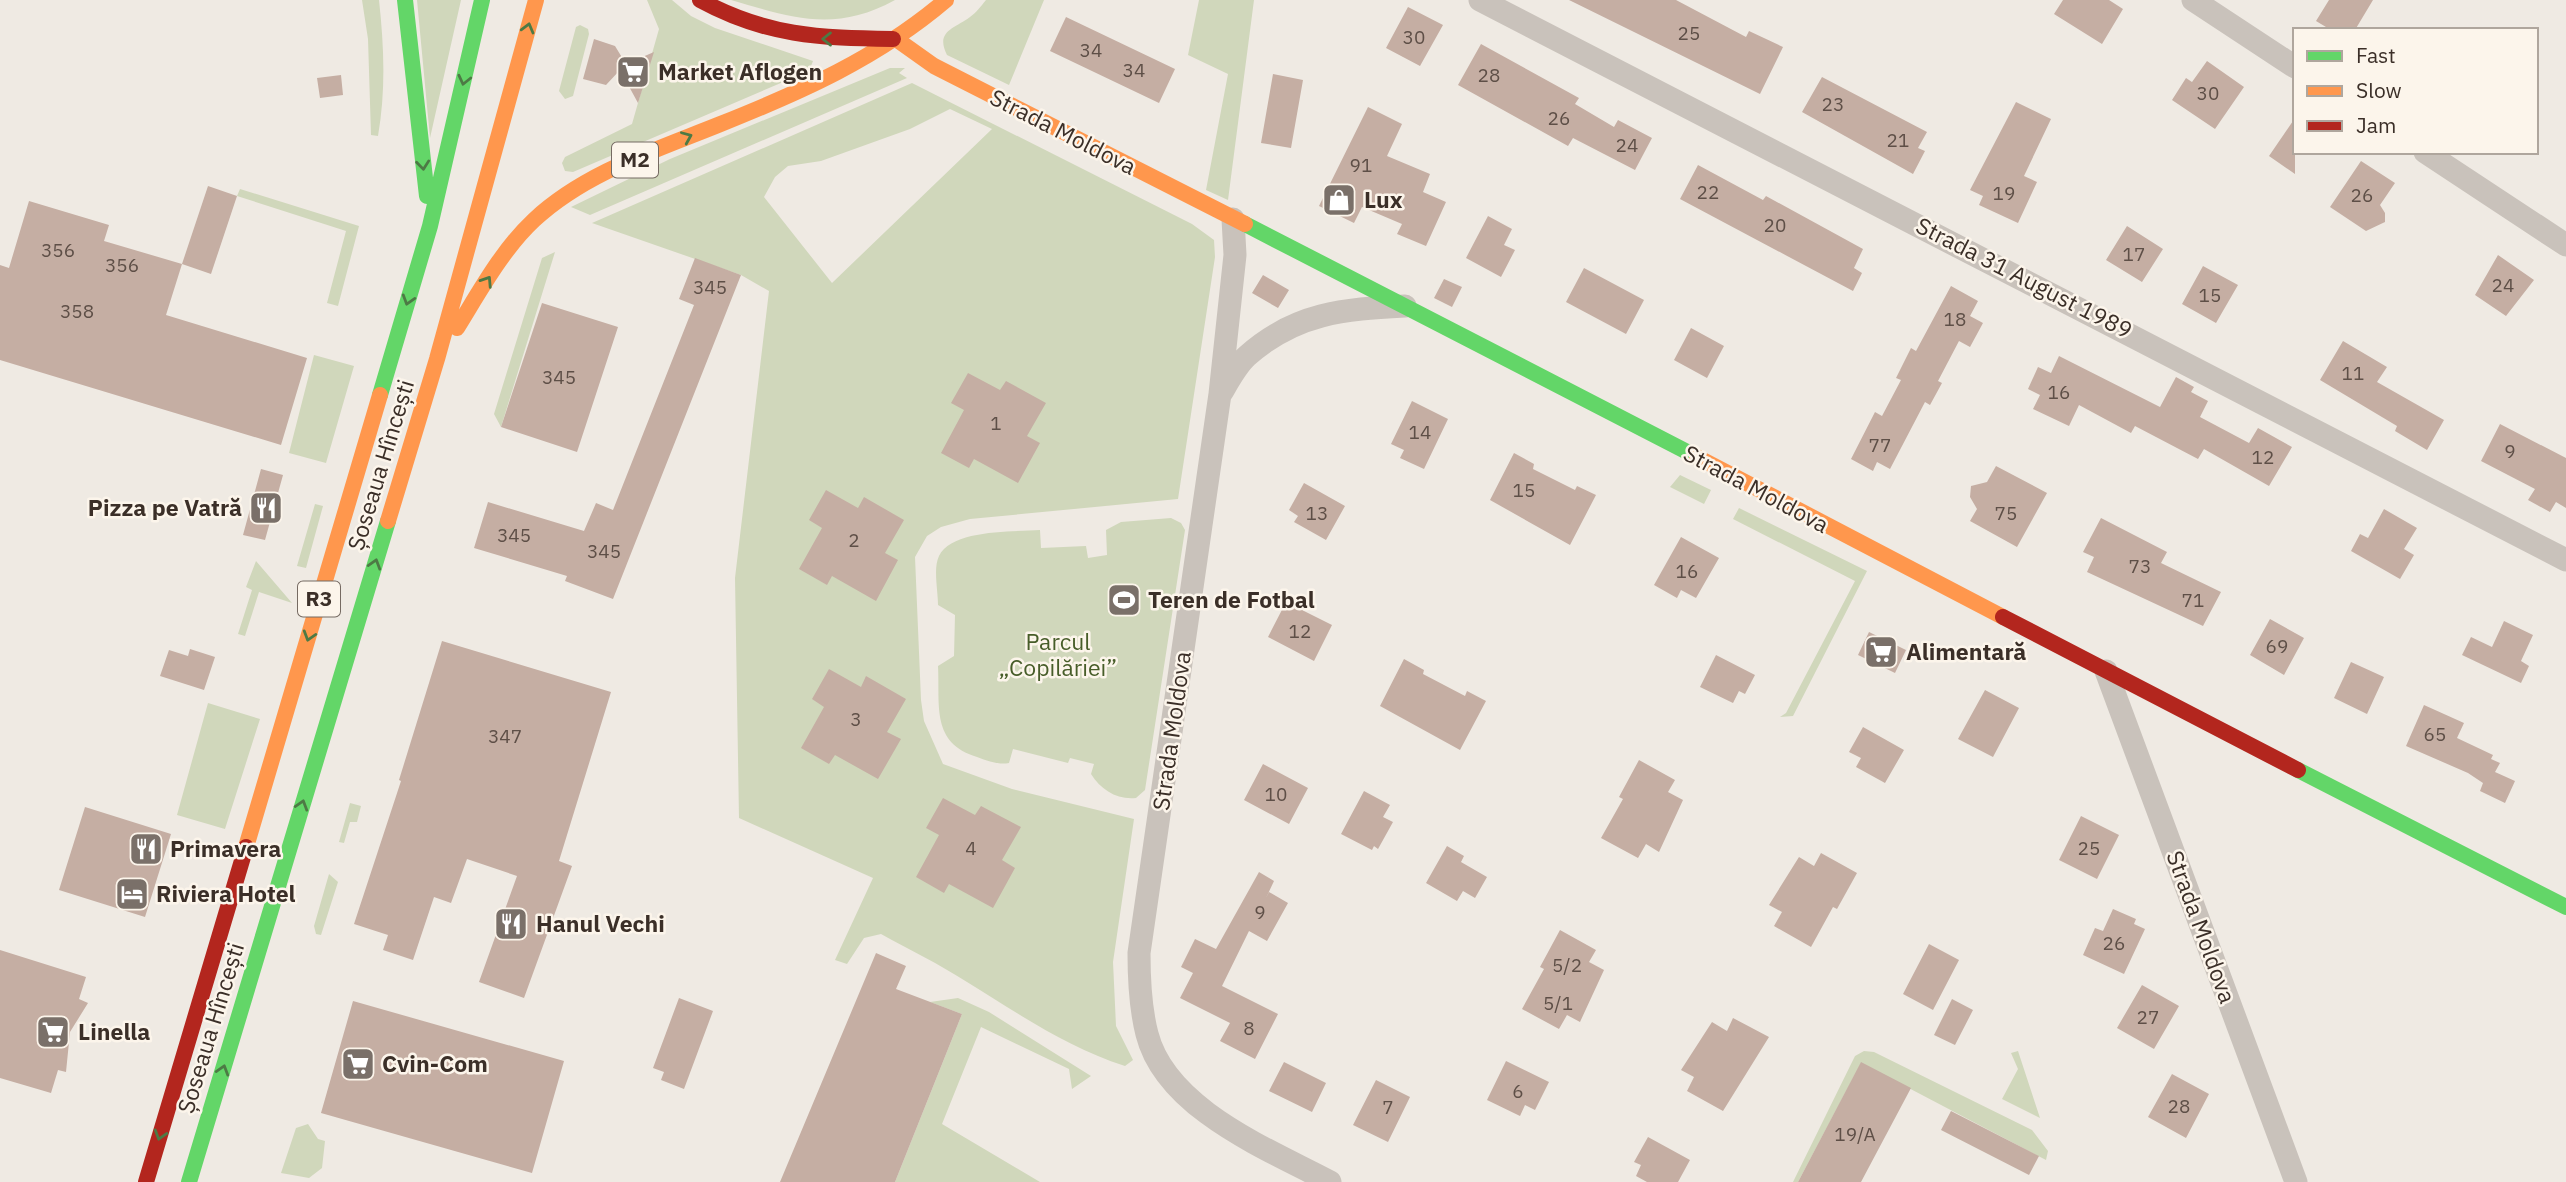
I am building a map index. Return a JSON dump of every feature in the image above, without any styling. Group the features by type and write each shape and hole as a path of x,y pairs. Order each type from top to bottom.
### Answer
{"main road":[{"path":"405,0 430,226"},
{"name":"Șoseaua Hîncești","path":"146,1182 430,226 482,0"},
{"name":"Șoseaua Hîncești","path":"189,1182 437,359 536,0"},
{"path":"700,0 733,20 770,33 809,38 896,39"},
{"name":"M2","path":"437,359 510,246 536,219 575,189 622,165 825,80 896,39 946,0"},
{"name":"Strada Moldova","path":"896,39 934,66 1407,306 2106,671 2566,907"}],"street":[{"name":"Strada 31 August 1989","path":"1479,0 2566,560"},
{"path":"2193,0 2293,65"},
{"path":"2428,154 2566,245"},
{"name":"Strada Moldova","path":"1233,219 1235,255 1220,394 1139,953 1139,994 1147,1036 1161,1065 1179,1090 1222,1123 1330,1182"},
{"name":"Strada Moldova","path":"1220,394 1245,358 1277,334 1309,318 1342,309 1407,306"},
{"name":"Strada Moldova","path":"2106,671 2296,1182"}],"green space":[{"path":"362,0 379,0 383,68 378,136 371,135 368,39"},
{"path":"417,0 461,0 430,138"},
{"path":"647,0 672,0 691,16 715,28 813,61 809,71 573,172 565,171 562,163 565,157 632,124 659,29"},
{"path":"731,0 895,0 853,16 813,19 794,17"},
{"path":"986,0 1044,0 1009,85 947,55 944,47 943,41 948,32 972,15"},
{"path":"1199,0 1254,0 1228,200 1206,190 1228,74 1188,55"},
{"path":"580,25 588,29 589,34 573,96 565,99 559,91 576,27"},
{"path":"890,68 905,68 899,73 907,78 590,215 571,207 670,159"},
{"path":"912,83 1192,224 1214,240 1215,257 1178,499 970,519 941,527 927,536 915,557 921,700 924,721 943,764 1012,789 1134,819 1113,962 1116,1026 1133,1060 1125,1066 1063,1040 946,969 881,934 864,938 847,964 835,960 873,878 739,818 735,578 769,291 741,275 592,223","holes":["950,109 992,129 832,283 764,197 775,177 788,166 821,161 910,129"]},
{"path":"240,189 359,226 338,306 327,303 346,231 237,196"},
{"path":"555,252 501,427 494,414 542,258"},
{"path":"314,355 354,366 326,463 289,453"},
{"path":"1680,475 1711,490 1704,504 1670,487"},
{"path":"315,504 323,506 306,568 297,566"},
{"path":"1739,508 1867,571 1793,716 1780,717 1786,713 1855,581 1733,519"},
{"name":"Parcul „Copilăriei”","path":"1171,518 1181,523 1185,530 1145,790 1136,798 1116,796 1100,785 1091,774 1094,764 1070,758 1068,763 1013,749 1009,763 997,763 962,751 952,742 941,721 938,695 938,666 954,656 955,615 938,605 936,580 939,556 946,547 970,536 1040,530 1041,548 1086,546 1088,558 1107,555 1106,530 1121,522"},
{"path":"256,561 292,603 259,592 245,636 238,634 252,590 246,587"},
{"path":"208,703 260,719 225,829 177,815"},
{"path":"350,803 361,806 357,822 350,822 344,843 339,842"},
{"path":"329,874 338,882 321,935 316,934 314,926"},
{"path":"958,998 989,1012 1091,1076 1072,1089 1069,1069 981,1027 942,1124 1040,1182 895,1182 962,1014 930,1002"},
{"path":"1864,1051 1874,1052 2032,1130 2048,1151 2046,1160 1861,1063 1798,1182 1793,1182 1855,1056"},
{"path":"2018,1051 2040,1118 2002,1099 2018,1069 2011,1053"},
{"path":"308,1124 318,1139 325,1141 322,1168 309,1178 281,1173 296,1128"}],"building":[{"path":"1569,0 1676,0 1746,37 1749,31 1783,47 1760,94"},
{"path":"2063,0 2109,0 2123,9 2102,44 2054,14"},
{"path":"2329,0 2373,0 2356,28 2328,28 2316,21"},
{"path":"1408,7 1443,25 1420,66 1386,48"},
{"path":"1066,17 1175,69 1159,103 1050,51"},
{"path":"594,39 615,46 626,64 654,52 638,103 620,70 606,85 583,79"},
{"path":"1481,44 1579,98 1575,104 1614,127 1618,120 1652,138 1635,170 1573,138 1568,146 1458,85"},
{"path":"2207,61 2244,87 2215,129 2172,100 2186,78 2192,82"},
{"path":"1273,74 1303,80 1291,148 1261,143"},
{"path":"341,75 343,95 320,98 317,78"},
{"path":"1822,77 1927,132 1918,148 1925,151 1913,174 1802,112"},
{"path":"2016,102 2051,119 2024,176 2037,182 2018,223 1979,205 1983,196 1970,190"},
{"path":"1368,107 1402,124 1387,156 1430,174 1423,192 1446,202 1426,246 1397,234 1402,224 1362,207 1354,223 1319,206"},
{"path":"2293,121 2295,174 2269,156"},
{"path":"2361,161 2395,183 2380,205 2385,213 2385,222 2366,231 2330,207"},
{"path":"1698,165 1763,200 1766,196 1863,249 1854,268 1862,273 1853,291 1680,199"},
{"path":"208,186 237,196 211,274 182,264"},
{"path":"29,201 109,225 104,241 182,264 166,315 307,358 281,445 0,360 0,265 9,268"},
{"path":"1488,216 1512,229 1504,245 1515,250 1501,277 1466,258"},
{"path":"2127,226 2163,249 2142,282 2106,260"},
{"path":"2498,255 2534,280 2506,316 2475,295"},
{"path":"695,258 741,275 613,599 565,581 567,576 474,548 488,502 584,531 596,503 613,510 694,305 679,299"},
{"path":"2203,266 2238,285 2216,323 2182,304"},
{"path":"1584,268 1644,300 1626,334 1566,302"},
{"path":"1263,275 1289,290 1278,308 1252,293"},
{"path":"1444,279 1462,287 1452,307 1434,298"},
{"path":"1951,286 1978,301 1970,316 1983,323 1970,347 1959,341 1938,381 1942,383 1930,405 1925,402 1890,469 1877,462 1873,471 1851,459 1875,412 1882,416 1901,380 1896,378 1911,348 1916,351"},
{"path":"542,303 618,327 577,452 501,427"},
{"path":"1691,328 1724,346 1707,378 1674,360"},
{"path":"2343,341 2387,367 2377,382 2444,420 2427,450 2395,431 2397,426 2320,380"},
{"path":"2059,356 2160,407 2176,377 2194,387 2191,392 2208,401 2200,417 2249,443 2258,428 2292,447 2269,486 2204,449 2198,459 2135,426 2131,433 2079,405 2069,426 2033,409 2040,395 2028,389 2038,367 2051,373"},
{"path":"968,373 1000,390 1006,381 1046,403 1027,436 1040,443 1018,483 974,459 969,468 941,453 964,410 951,403"},
{"path":"1412,401 1448,419 1424,469 1400,458 1404,450 1391,444"},
{"path":"2500,424 2566,458 2566,508 2556,502 2550,512 2528,500 2535,489 2481,461"},
{"path":"1514,453 1534,464 1533,469 1575,490 1577,486 1596,495 1570,545 1490,500"},
{"path":"1996,466 2047,493 2017,547 1970,521 1977,509 1970,497 1971,486 1987,482"},
{"path":"261,469 283,475 265,540 243,535"},
{"path":"1304,483 1345,506 1326,540 1294,522 1298,516 1289,510"},
{"path":"826,490 858,508 864,497 904,520 885,553 898,560 876,601 832,576 827,585 799,569 822,528 809,520"},
{"path":"2384,509 2417,528 2404,549 2414,555 2400,579 2351,551 2360,534 2368,538"},
{"path":"2101,518 2167,552 2161,563 2221,592 2203,626 2087,572 2094,557 2083,552"},
{"path":"1681,537 1719,558 1696,598 1681,590 1677,598 1654,585"},
{"path":"1286,602 1332,625 1314,661 1268,637"},
{"path":"2270,619 2304,638 2284,675 2250,655"},
{"path":"2504,621 2533,635 2521,661 2529,666 2521,683 2462,655 2471,637 2492,647"},
{"path":"1869,632 1906,650 1895,673 1858,655"},
{"path":"442,641 611,692 559,861 572,866 524,998 479,982 517,876 467,859 451,903 434,897 413,960 383,950 388,935 354,924 401,781 399,780"},
{"path":"190,649 215,657 204,690 160,676 169,650 188,656"},
{"path":"1716,655 1755,675 1745,694 1739,691 1733,703 1700,687"},
{"path":"1404,659 1424,670 1423,674 1465,696 1467,691 1486,701 1460,750 1380,706"},
{"path":"2351,662 2384,677 2367,714 2334,698"},
{"path":"829,669 861,687 866,676 906,699 887,732 901,739 878,779 835,755 829,764 801,748 824,707 812,699"},
{"path":"1985,690 2019,708 1993,757 1958,739"},
{"path":"2424,705 2464,723 2457,738 2493,755 2491,759 2500,763 2495,772 2515,781 2505,803 2480,791 2483,783 2468,773 2406,746"},
{"path":"1863,727 1904,750 1885,783 1856,767 1861,758 1849,752"},
{"path":"1639,760 1675,780 1668,792 1683,800 1659,852 1646,844 1638,858 1601,838 1623,799 1619,797"},
{"path":"1263,764 1308,788 1289,824 1244,800"},
{"path":"1364,791 1390,805 1383,817 1393,822 1378,849 1374,846 1372,850 1341,834"},
{"path":"943,798 975,815 981,806 1021,827 1002,860 1015,868 993,908 949,884 944,893 916,877 939,835 926,828"},
{"path":"85,807 171,834 145,917 59,890"},
{"path":"2081,816 2119,835 2097,879 2059,860"},
{"path":"1447,846 1464,856 1461,862 1487,877 1475,898 1463,891 1457,901 1426,883"},
{"path":"1821,853 1857,873 1837,909 1833,907 1811,947 1774,926 1782,912 1769,905 1799,857 1814,866"},
{"path":"1259,872 1274,881 1266,898 1269,892 1288,903 1267,941 1249,931 1222,986 1278,1014 1255,1059 1220,1041 1230,1023 1180,998 1193,973 1181,967 1195,939 1216,949"},
{"path":"2113,909 2136,919 2134,924 2145,929 2124,974 2083,955 2095,928 2103,931"},
{"path":"1560,930 1596,950 1589,962 1604,970 1580,1022 1567,1015 1559,1029 1522,1009 1544,969 1540,967"},
{"path":"1929,944 1959,960 1933,1010 1903,994"},
{"path":"0,950 86,977 79,999 88,1003 70,1032 66,1072 58,1070 51,1093 0,1078"},
{"path":"876,953 906,966 896,989 962,1014 895,1182 780,1182"},
{"path":"2142,985 2179,1006 2154,1049 2117,1028"},
{"path":"679,998 713,1011 684,1089 661,1080 664,1072 653,1068"},
{"path":"1952,999 1973,1010 1955,1045 1934,1035"},
{"path":"353,1001 564,1061 532,1173 321,1113"},
{"path":"1733,1018 1769,1037 1723,1111 1687,1091 1694,1077 1681,1070 1712,1022 1727,1031"},
{"path":"1506,1061 1549,1082 1535,1110 1525,1105 1520,1116 1487,1100"},
{"path":"1284,1062 1326,1083 1312,1112 1269,1091"},
{"path":"1861,1062 1911,1088 1861,1182 1798,1182"},
{"path":"2172,1074 2209,1094 2186,1138 2148,1117"},
{"path":"1376,1080 1410,1097 1388,1142 1353,1125"},
{"path":"1951,1111 2039,1156 2029,1175 1941,1130"},
{"path":"1648,1137 1690,1160 1678,1182 1647,1182 1636,1176 1641,1165 1634,1162"}],"traffic: fast":[{"path":"405,0 427,196"},
{"path":"380,395 430,226 482,0"},
{"path":"1245,224 1697,457"},
{"path":"189,1182 388,521"},
{"path":"2298,770 2566,907"}],"traffic: slow":[{"path":"388,521 437,359 536,0"},
{"path":"457,328 512,244 554,203 622,164 749,113 838,72 893,39 946,0"},
{"path":"896,39 934,66 1245,224"},
{"path":"246,847 380,395"},
{"path":"1697,457 2003,617"}],"traffic: jam":[{"path":"700,0 748,21 793,33 841,38 893,39"},
{"path":"2003,617 2298,770"},
{"path":"146,1182 246,847"}],"place":[{"name":"Market Aflogen","path":"633,72"},
{"name":"Lux","path":"1339,200"},
{"name":"Pizza pe Vatră","path":"266,508"},
{"name":"Teren de Fotbal","path":"1124,600"},
{"name":"Alimentară","path":"1881,652"},
{"name":"Primavera","path":"146,849"},
{"name":"Riviera Hotel","path":"132,894"},
{"name":"Hanul Vechi","path":"511,924"},
{"name":"Linella","path":"53,1032"},
{"name":"Cvin-Com","path":"358,1064"}]}
